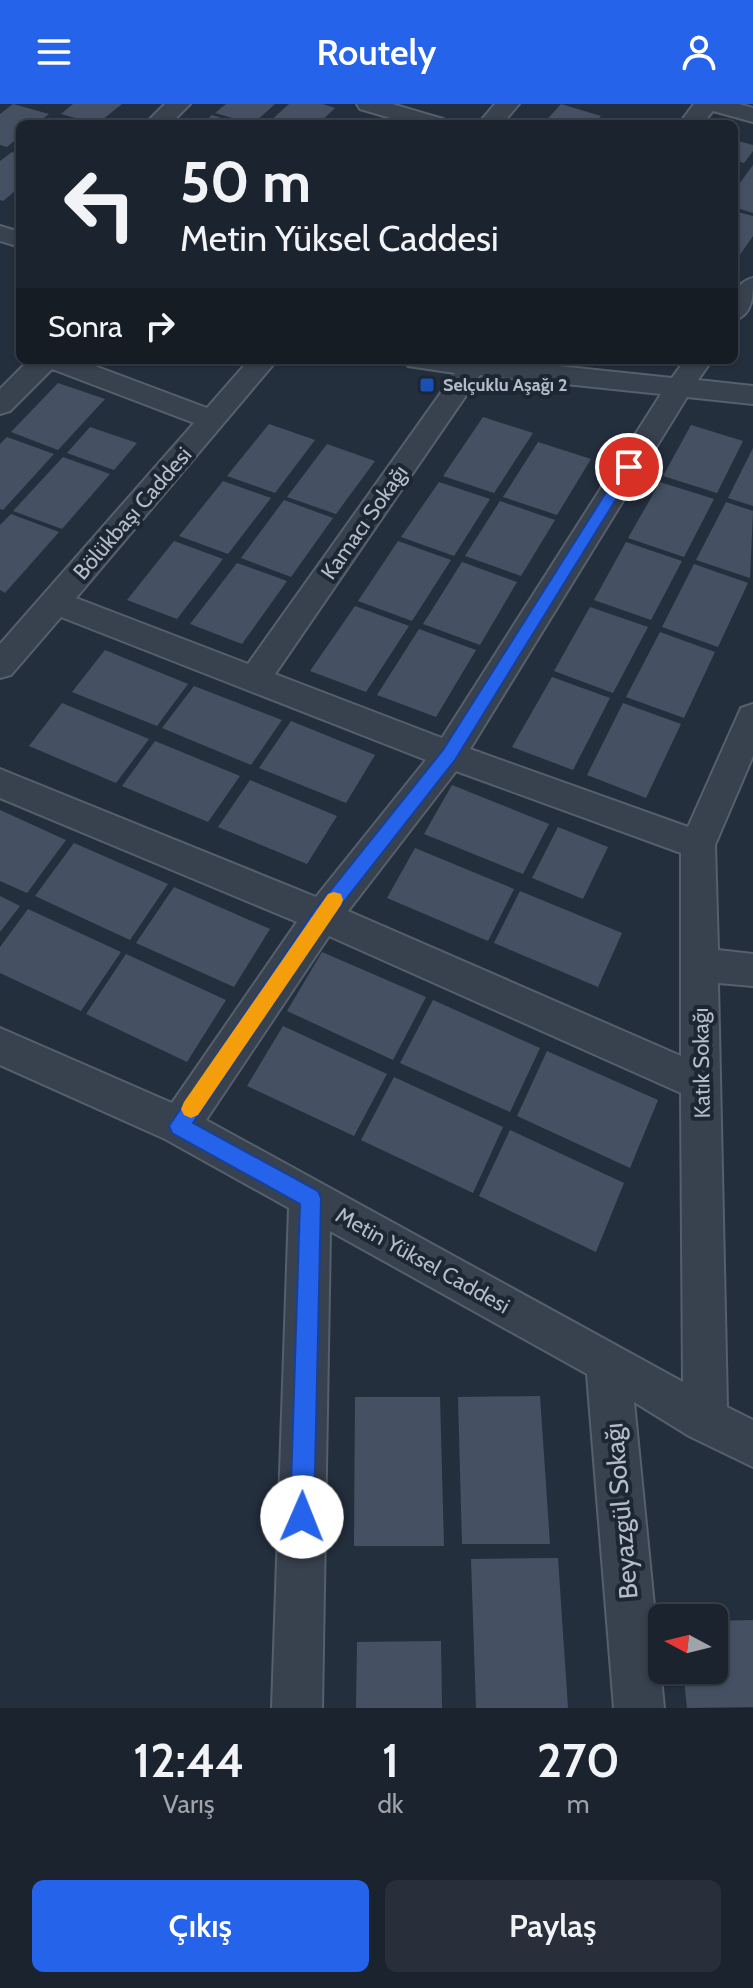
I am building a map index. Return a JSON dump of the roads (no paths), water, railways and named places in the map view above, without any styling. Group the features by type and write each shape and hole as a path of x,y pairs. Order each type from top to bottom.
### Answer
{"street":[{"path":"161,120 179,104"},
{"path":"350,120 367,104 421,120"},
{"path":"493,120 508,104"},
{"path":"693,120 706,104"},
{"path":"714,104 753,115"},
{"path":"738,307 753,286"},
{"path":"3,398 41,364"},
{"path":"64,364 213,420"},
{"name":"Bölükbaşı Caddesi","path":"0,666 261,364"},
{"path":"179,1126 322,916 449,755 696,364"},
{"path":"495,365 678,389 753,395"},
{"name":"Kamacı Sokağı","path":"255,678 495,365"},
{"path":"55,602 449,755 698,845"},
{"name":"Katık Sokağı","path":"705,1420 698,845 743,763 753,717"},
{"path":"0,783 322,916 701,1083"},
{"path":"700,965 753,970"},
{"name":"Metin Yüksel Caddesi","path":"0,1046 179,1126 753,1444"},
{"path":"297,1708 310,1198"},
{"name":"Beyazgül Sokağı","path":"608,1362 639,1708"}],"place":[{"name":"Selçuklu Aşağı 2","path":"427,385"}]}
